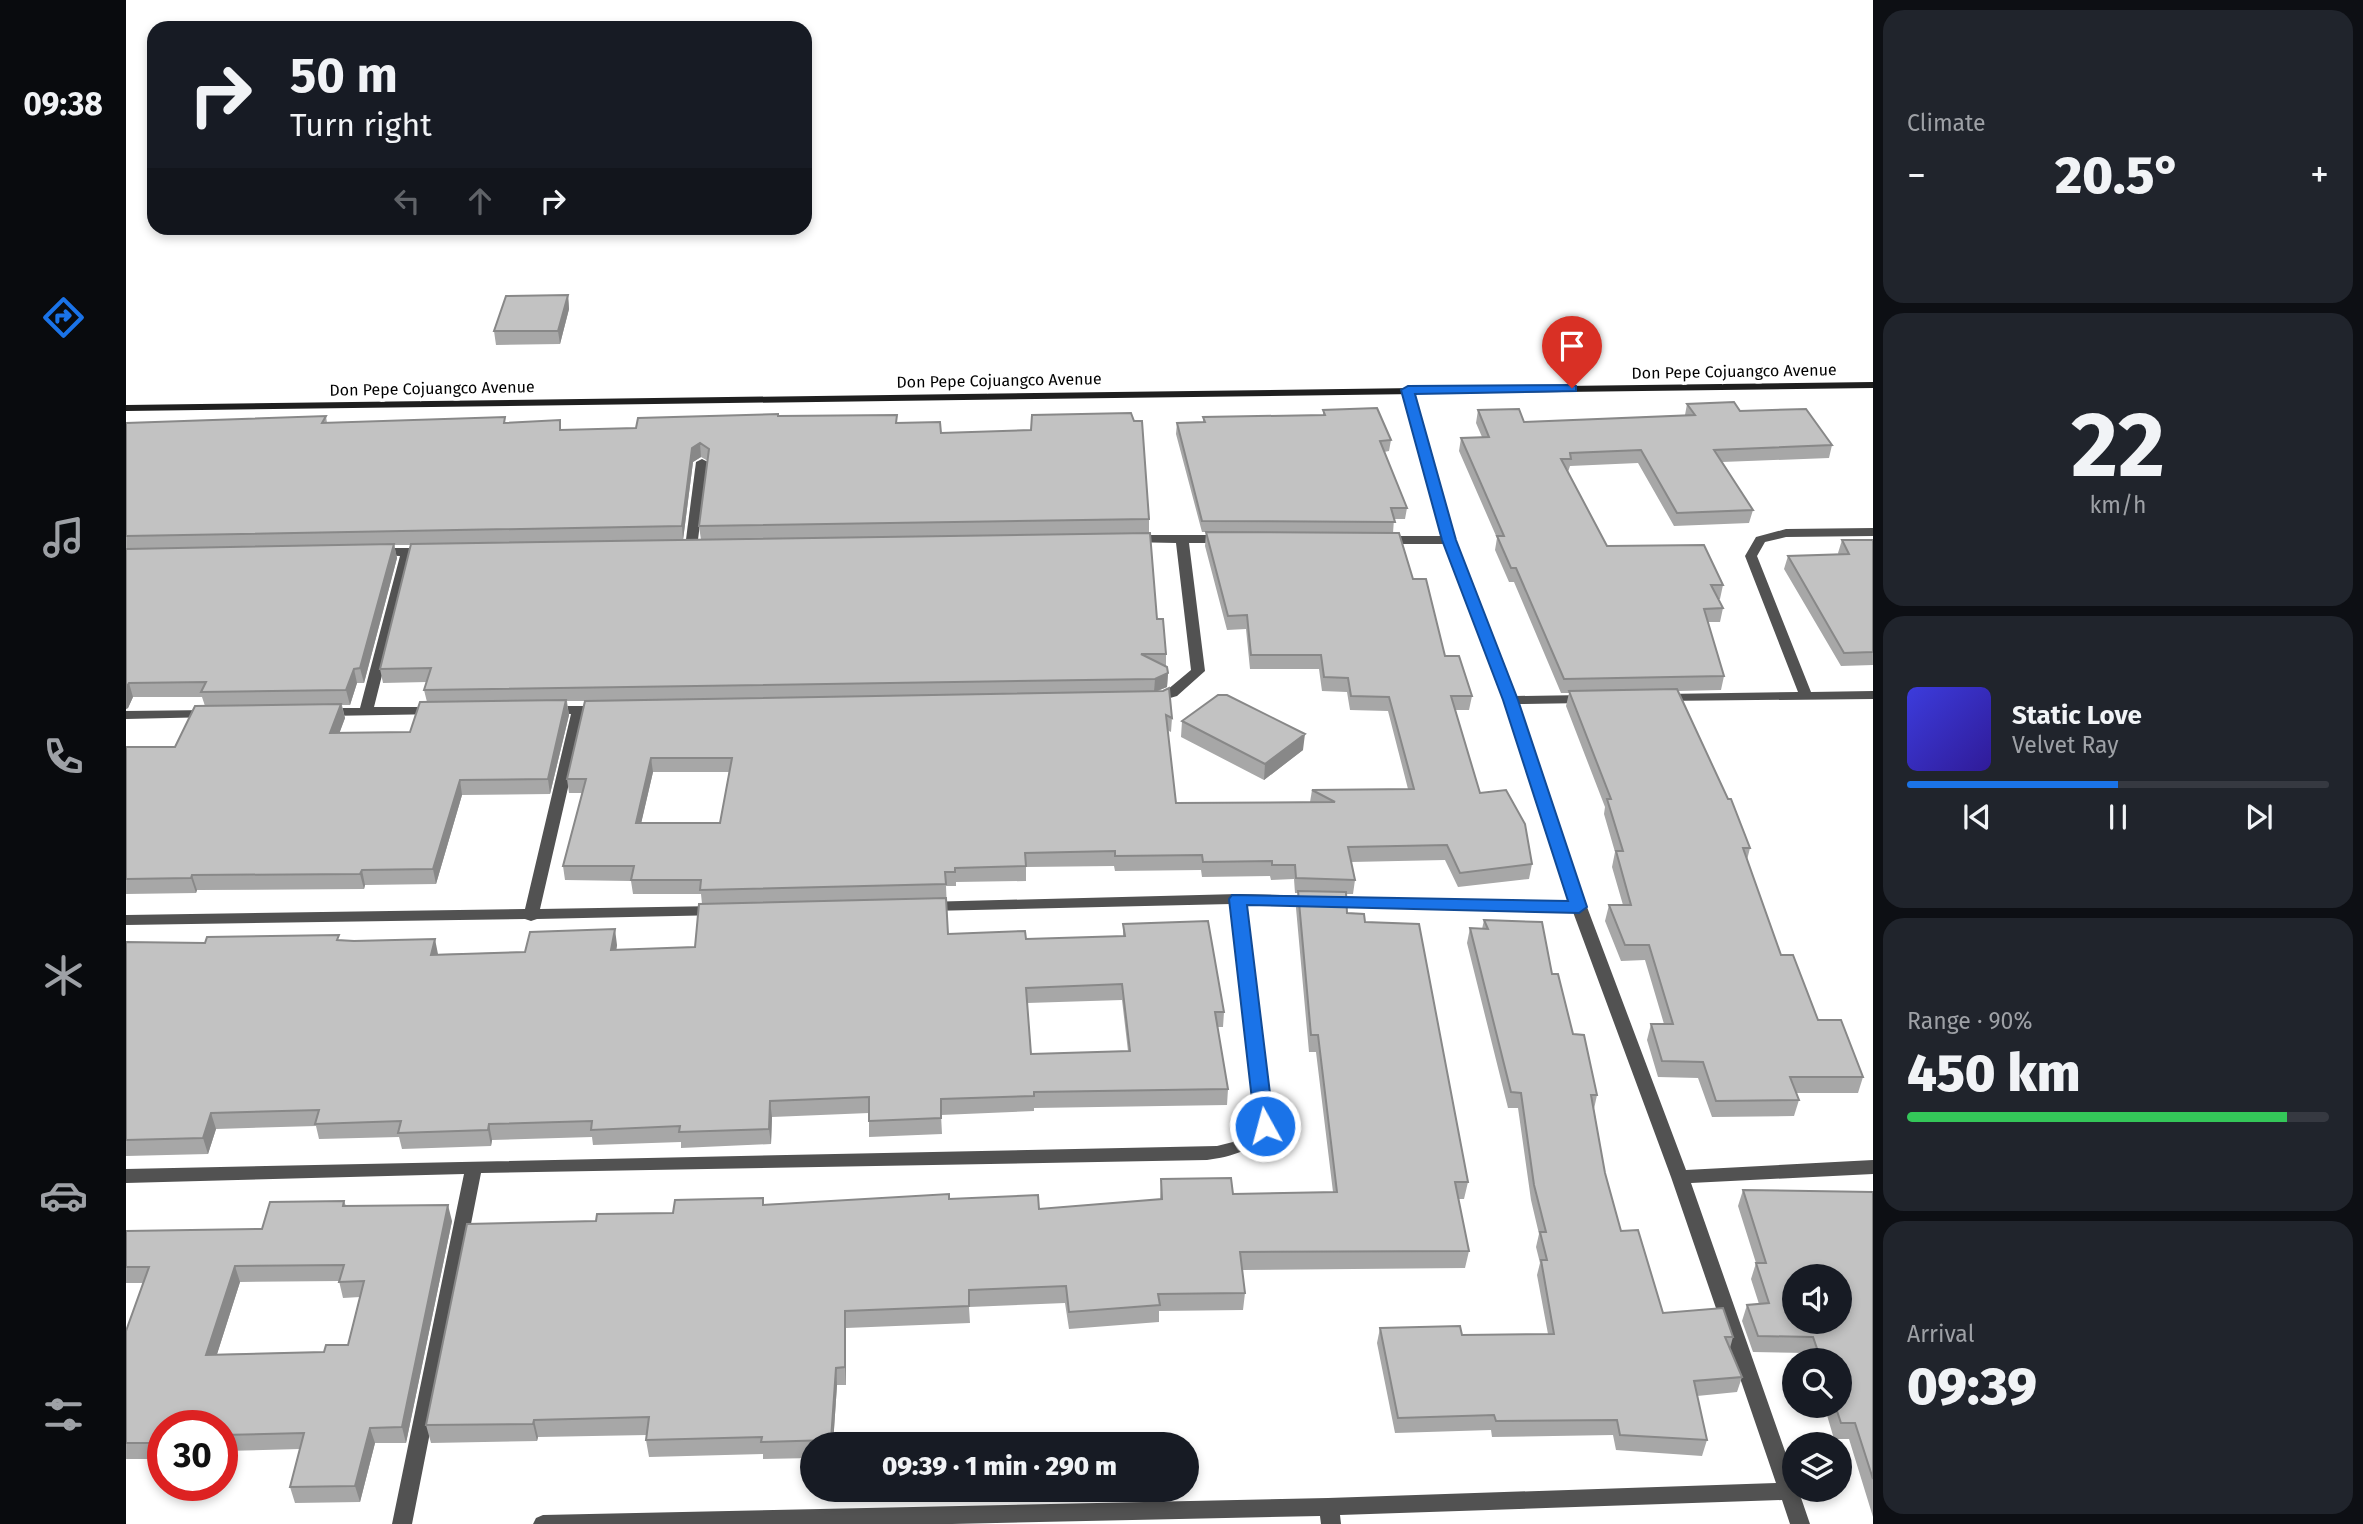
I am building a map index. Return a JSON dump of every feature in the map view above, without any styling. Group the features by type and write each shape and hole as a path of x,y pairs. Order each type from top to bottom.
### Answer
{"street":[{"name":"Don Pepe Cojuangco Avenue","path":"126,408 1873,385"},
{"path":"1408,390 1449,540 1511,700 1579,907 1680,1177 1782,1474"},
{"path":"691,547 702,462"},
{"path":"1806,696 1751,556 1760,540 1786,533 1873,532"},
{"path":"1143,699 1157,699 1172,693 1198,671 1182,539"},
{"path":"1114,540 1236,539"},
{"path":"1369,540 1449,540"},
{"path":"366,712 407,552"},
{"path":"367,553 434,552"},
{"path":"1645,698 1873,695"},
{"path":"1511,700 1605,699"},
{"path":"539,710 620,709"},
{"path":"531,916 579,710"},
{"path":"312,712 445,711"},
{"path":"126,715 219,714"},
{"path":"919,906 1238,899 1579,907"},
{"path":"126,1176 1207,1154 1232,1151 1248,1142 1265,1126 1238,899"},
{"path":"126,920 739,911"},
{"path":"402,1524 474,1167"},
{"path":"1680,1177 1873,1167"},
{"path":"543,1524 1330,1516 1782,1491"},
{"path":"1792,1502 1800,1524"}],"building":[{"path":"568,295 558,331 494,331 506,296"},
{"path":"1734,402 1740,411 1806,409 1832,445 1714,450 1753,510 1677,513 1641,450 1570,453 1571,459 1561,459 1607,546 1704,545 1723,585 1711,585 1723,608 1704,609 1724,676 1564,679 1516,568 1511,568 1497,536 1504,536 1461,438 1489,437 1478,410 1519,409 1524,422 1695,415 1687,404"},
{"path":"1377,408 1391,440 1380,441 1407,508 1391,508 1395,522 1202,521 1177,423 1205,422 1203,417 1325,415 1323,410"},
{"path":"1131,413 1134,421 1142,421 1149,519 699,526 709,449 700,443 692,448 682,526 126,536 126,423 326,416 322,423 505,417 504,423 560,420 560,430 636,428 638,418 778,414 897,415 896,423 940,422 941,433 1031,430 1032,415"},
{"path":"1206,532 1399,533 1413,579 1426,579 1445,656 1459,656 1472,696 1451,696 1480,793 1506,790 1525,824 1532,864 1460,873 1447,845 1348,847 1355,880 1296,878 1295,865 1272,865 1272,861 1203,862 1202,855 1115,856 1115,851 1025,853 1026,866 955,868 955,872 945,872 946,884 700,890 701,880 631,880 634,866 563,866 586,779 567,779 585,701 1163,691 1169,688 1172,718 1166,715 1176,803 1335,802 1312,790 1414,789 1389,697 1351,696 1348,678 1324,677 1321,655 1251,655 1247,615 1228,616","holes":["651,758 732,758 720,823 636,823"]},
{"path":"1150,533 1157,619 1163,619 1166,654 1141,654 1167,667 1168,673 1155,679 424,690 431,668 380,669 411,544"},
{"path":"1842,540 1873,540 1873,652 1844,653 1788,556 1849,554"},
{"path":"394,544 360,668 354,669 346,690 201,692 206,682 129,683 126,688 126,549"},
{"path":"1677,689 1728,799 1731,799 1750,848 1743,848 1781,955 1793,955 1818,1020 1841,1020 1863,1077 1790,1077 1799,1100 1716,1101 1703,1062 1662,1061 1651,1024 1673,1024 1649,945 1625,945 1609,905 1631,905 1616,851 1623,851 1607,799 1611,799 1569,691"},
{"path":"1218,695 1227,695 1305,734 1265,764 1182,721"},
{"path":"566,700 548,779 460,780 433,869 362,870 360,874 192,875 191,878 126,879 126,747 175,747 195,706 341,704 330,733 410,732 420,702"},
{"path":"1298,891 1346,892 1347,913 1364,914 1365,922 1419,924 1468,1182 1455,1182 1469,1251 1240,1252 1245,1293 1158,1294 1160,1305 1069,1312 1066,1286 969,1290 969,1306 845,1311 845,1367 836,1368 832,1432 800,1432 800,1441 761,1442 762,1437 646,1440 649,1417 534,1420 533,1424 426,1425 467,1224 596,1221 597,1214 673,1213 675,1200 763,1198 763,1205 949,1194 949,1199 1038,1195 1039,1209 1162,1199 1161,1179 1231,1178 1233,1194 1337,1192 1318,1035 1311,1035"},
{"path":"946,898 948,934 1025,931 1026,939 1125,936 1123,924 1208,921 1224,1012 1215,1012 1228,1089 1034,1092 1034,1096 941,1099 941,1118 869,1121 869,1097 770,1101 769,1129 679,1132 680,1126 591,1130 592,1121 489,1124 488,1130 398,1133 401,1121 315,1124 319,1110 211,1113 203,1138 126,1140 126,942 205,943 207,937 339,935 337,940 435,939 431,955 525,952 530,932 615,929 611,950 695,947 699,904","holes":["1122,984 1130,1051 1031,1054 1026,988"]},
{"path":"1484,920 1542,922 1552,974 1558,974 1573,1034 1584,1035 1597,1095 1591,1095 1605,1173 1621,1231 1638,1230 1663,1313 1723,1308 1733,1337 1725,1337 1742,1377 1694,1381 1707,1440 1620,1435 1617,1420 1496,1421 1494,1415 1398,1418 1380,1328 1460,1326 1462,1335 1554,1334 1541,1260 1547,1260 1540,1232 1546,1232 1534,1185 1521,1093 1511,1092 1470,928 1488,929"},
{"path":"1743,1190 1873,1192 1873,1479 1855,1423 1841,1423 1839,1418 1852,1418 1852,1348 1817,1348 1813,1337 1758,1336 1747,1305 1769,1303 1756,1263 1766,1263"},
{"path":"344,1201 343,1206 448,1205 402,1427 370,1428 355,1486 290,1487 304,1433 238,1435 238,1410 147,1410 147,1443 126,1443 126,1331 149,1267 126,1267 126,1231 262,1229 270,1202","holes":["344,1265 339,1282 364,1281 348,1345 326,1345 324,1352 206,1355 235,1266"]}],"route":[{"path":"1265,1126 1238,899 1579,907 1511,700 1449,540 1408,390 1572,388"}]}
